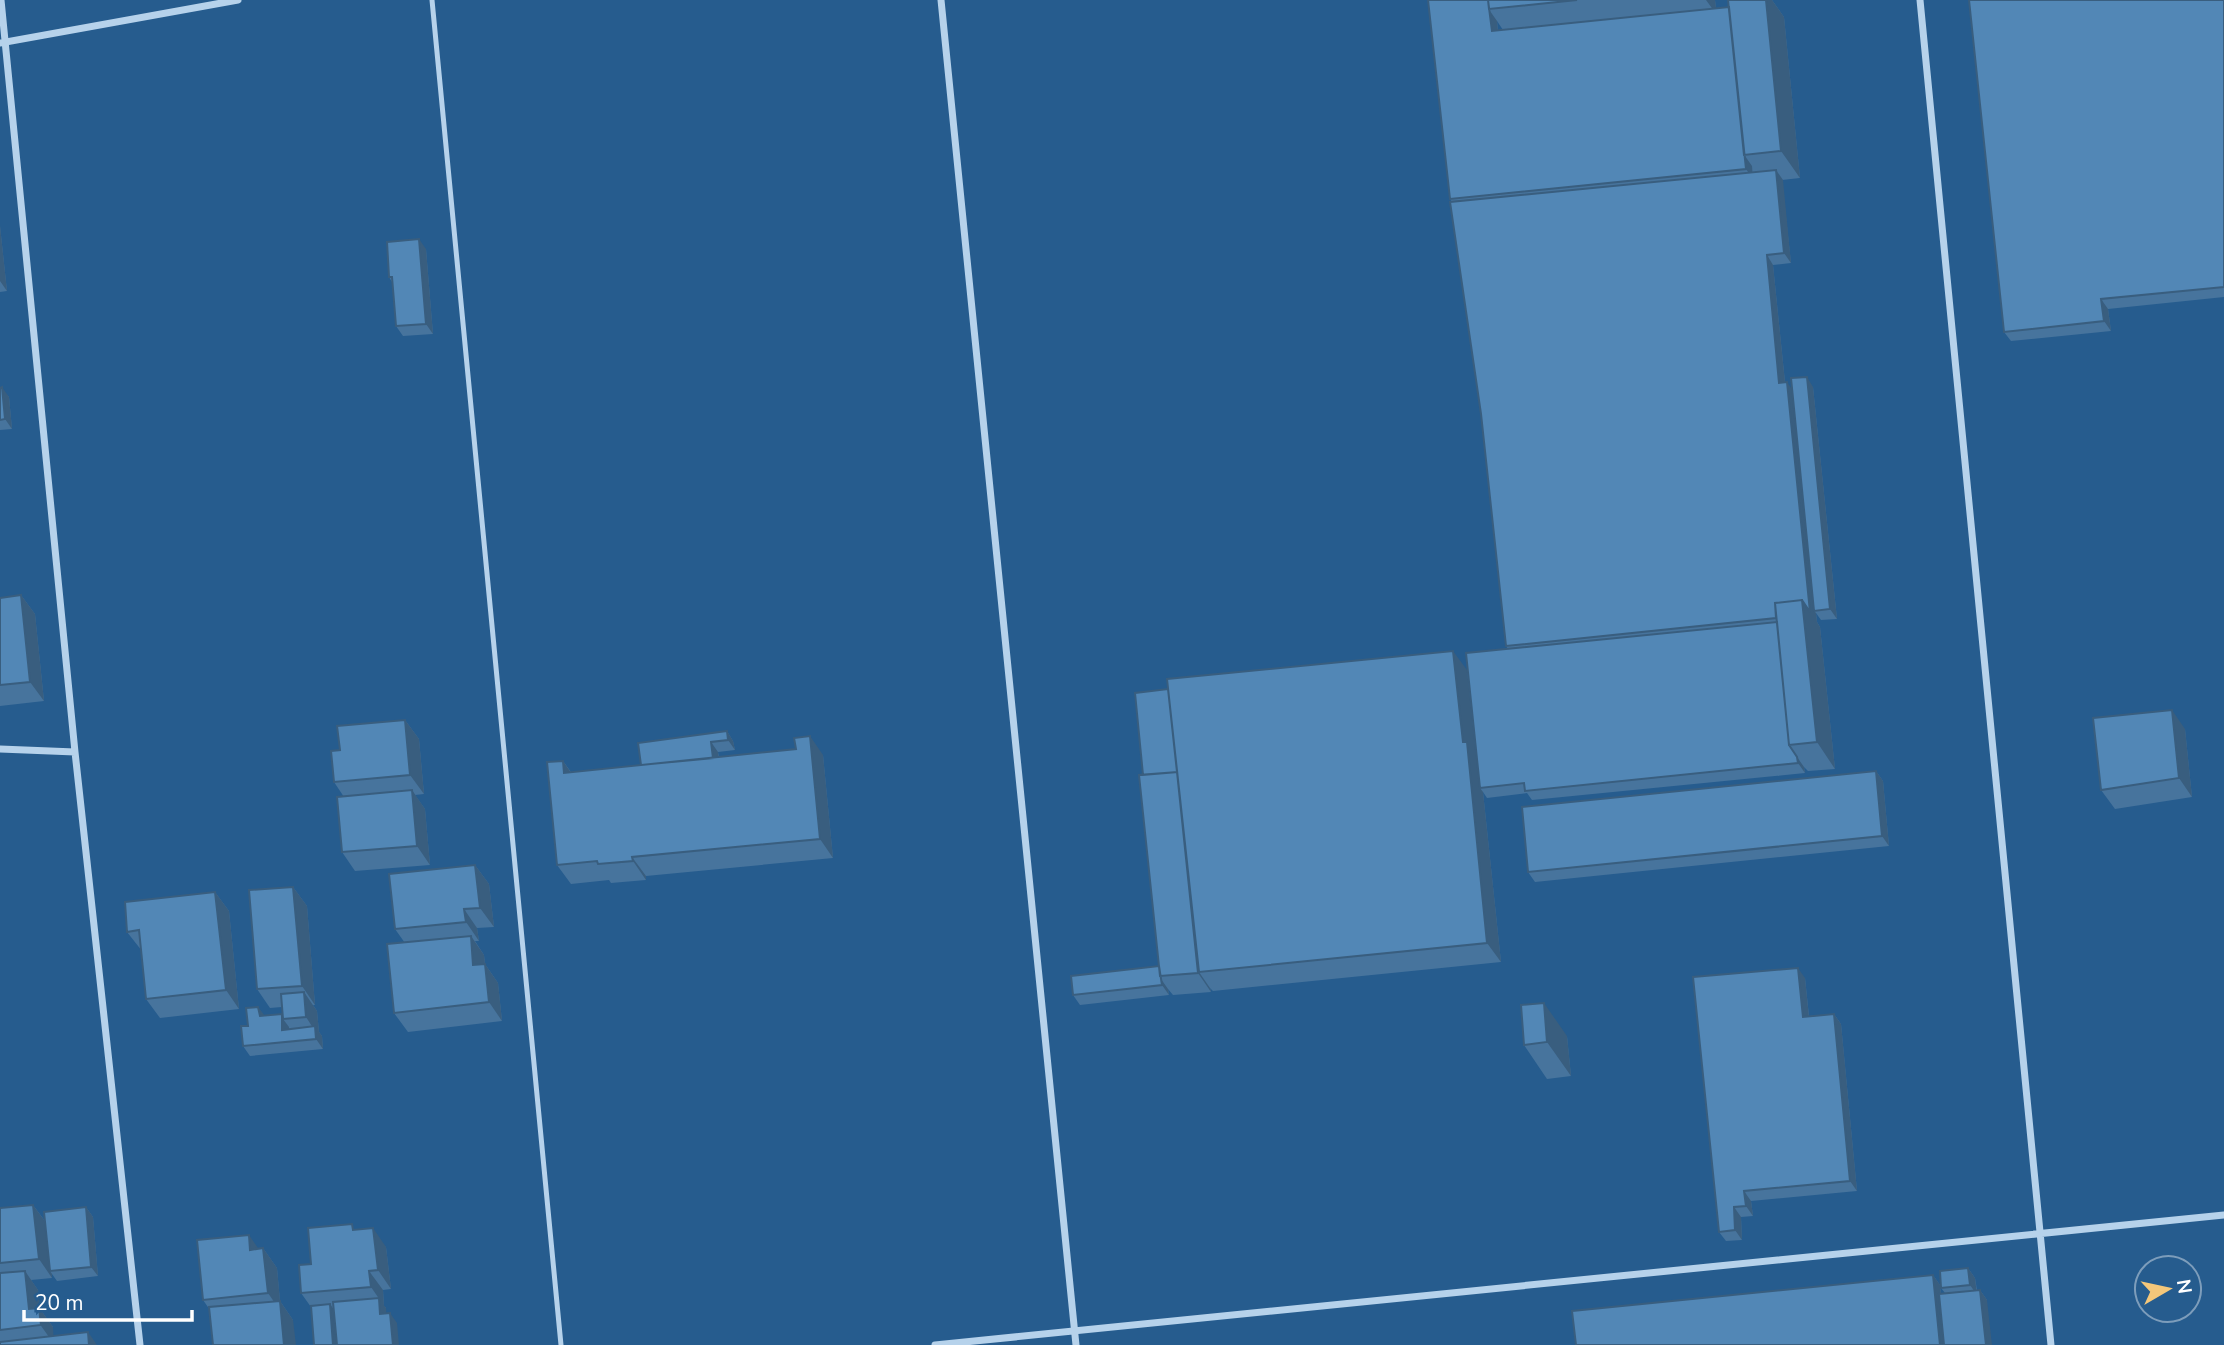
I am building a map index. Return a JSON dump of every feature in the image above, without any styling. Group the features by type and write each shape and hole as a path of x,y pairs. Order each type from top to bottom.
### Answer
{"street":[{"path":"1,0 3,43 75,752 140,1345"},
{"path":"3,43 238,0"},
{"path":"941,0 1076,1345"},
{"path":"1920,0 2051,1345"},
{"path":"0,749 75,752"},
{"path":"935,1345 2224,1215"}],"lane":[{"path":"432,0 561,1345"}],"building":[{"path":"1428,0 1488,0 1492,31 1729,7 1746,169 1450,199"},
{"path":"1488,0 1577,0 1489,9"},
{"path":"1728,0 1766,0 1781,151 1744,155"},
{"path":"1969,0 2224,0 2224,287 2101,299 2104,321 2004,332"},
{"path":"1776,170 1784,253 1767,255 1779,383 1787,382 1810,612 1802,600 1775,603 1776,618 1506,646 1481,414 1450,202"},
{"path":"419,239 426,324 396,326 387,242"},
{"path":"1807,377 1830,609 1814,611 1791,378"},
{"path":"2,387 5,419 0,420 0,388"},
{"path":"21,595 30,682 0,685 0,598"},
{"path":"1802,600 1817,742 1789,745 1775,603"},
{"path":"1777,622 1789,745 1798,763 1525,791 1524,783 1480,788 1466,653"},
{"path":"1453,651 1463,742 1467,742 1487,943 1199,972 1167,679"},
{"path":"1168,689 1177,772 1143,775 1135,693"},
{"path":"2172,710 2179,778 2101,790 2093,718"},
{"path":"405,720 410,775 334,782 331,751 340,750 337,726"},
{"path":"727,731 728,740 711,742 713,758 641,765 638,743"},
{"path":"810,736 820,839 632,857 633,861 557,865 547,762 563,761 564,773 796,749 794,738"},
{"path":"1876,771 1882,836 1528,872 1522,807"},
{"path":"1177,772 1198,973 1160,976 1139,775"},
{"path":"412,790 417,846 342,852 337,797"},
{"path":"475,865 480,908 464,909 466,922 395,929 389,874"},
{"path":"293,887 302,986 257,989 249,890"},
{"path":"215,892 226,990 146,999 139,930 127,932 125,902"},
{"path":"471,936 473,965 485,964 489,1002 394,1013 387,944"},
{"path":"1159,966 1162,985 1073,995 1071,976"},
{"path":"1798,968 1803,1017 1834,1014 1850,1181 1744,1191 1746,1206 1734,1207 1735,1230 1719,1232 1693,977"},
{"path":"304,992 306,1017 283,1019 281,994"},
{"path":"1544,1003 1547,1042 1524,1045 1521,1005"},
{"path":"258,1007 260,1016 282,1014 282,1030 315,1026 316,1039 243,1046 241,1026 248,1026 246,1008"},
{"path":"33,1205 39,1259 0,1263 0,1208"},
{"path":"86,1207 91,1267 50,1271 44,1212"},
{"path":"352,1224 353,1230 373,1228 378,1270 369,1271 371,1287 301,1293 299,1265 311,1264 308,1228"},
{"path":"249,1235 250,1250 263,1248 268,1293 203,1300 197,1240"},
{"path":"1968,1268 1970,1285 1941,1288 1940,1271"},
{"path":"25,1271 29,1309 39,1308 41,1325 0,1330 0,1273"},
{"path":"1933,1275 1940,1345 1576,1345 1572,1311"},
{"path":"1980,1290 1986,1345 1944,1345 1939,1294"},
{"path":"379,1298 380,1314 390,1313 393,1345 337,1345 333,1302"},
{"path":"280,1301 284,1345 213,1345 209,1307"},
{"path":"330,1304 333,1345 314,1345 311,1306"},
{"path":"88,1332 89,1345 0,1345 0,1342"}]}
